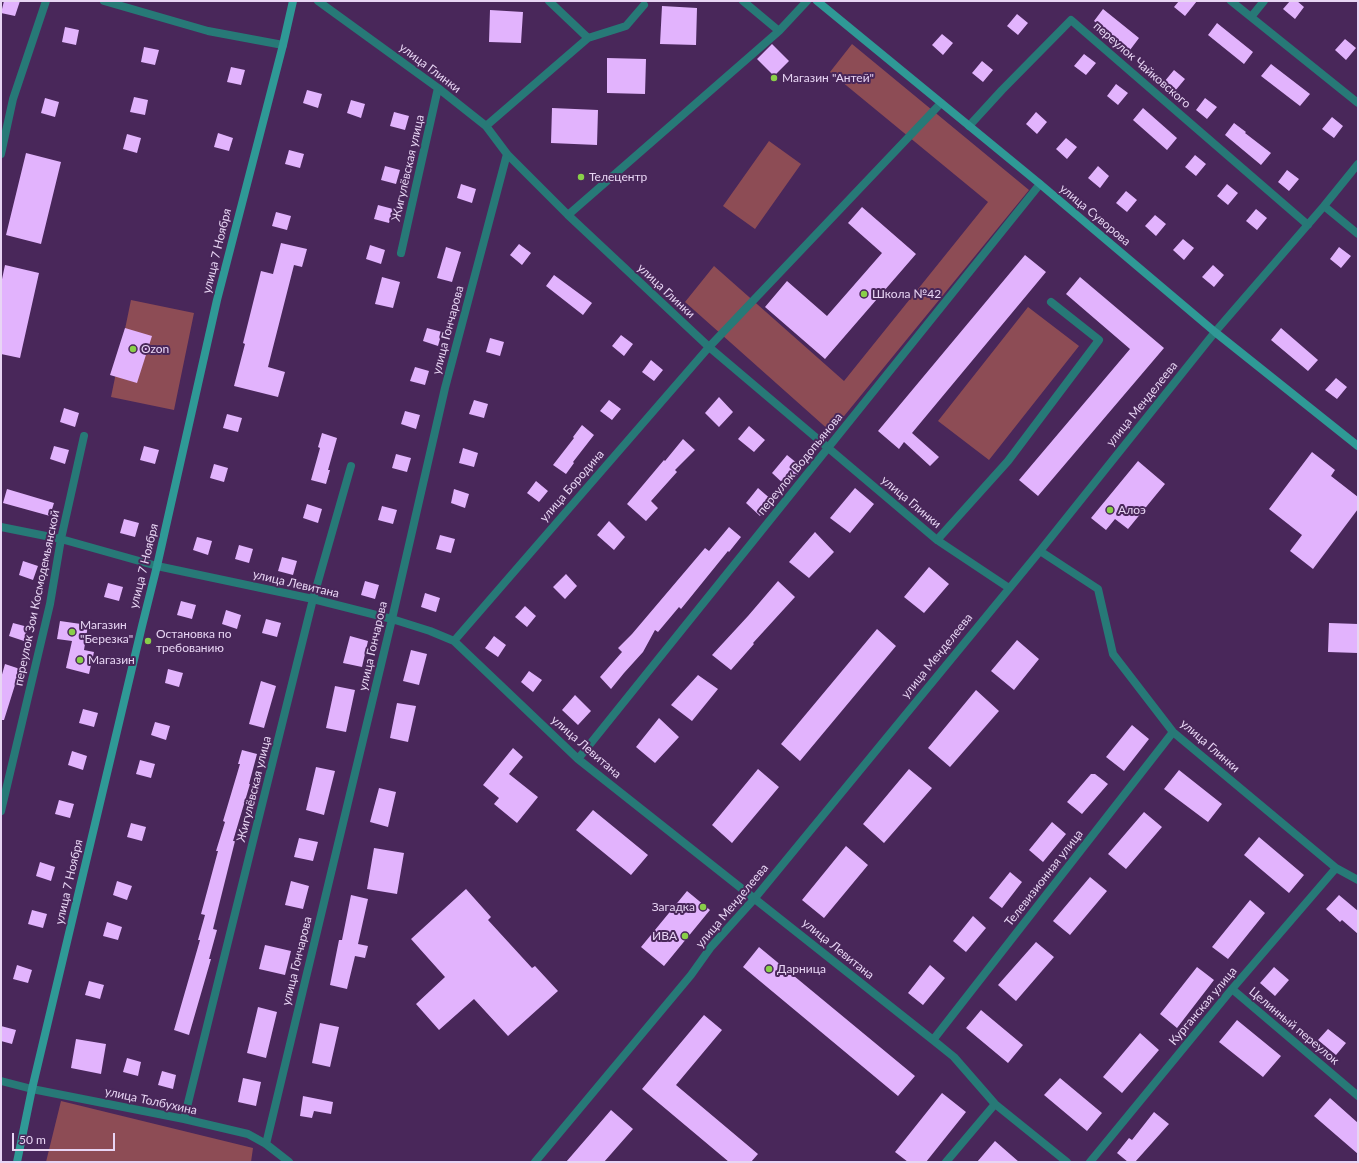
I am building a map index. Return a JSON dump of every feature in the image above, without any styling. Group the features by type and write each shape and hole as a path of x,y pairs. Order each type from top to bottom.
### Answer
{"street":[{"path":"1,154 13,99 46,1"},
{"path":"104,1 208,31 283,45"},
{"name":"улица 7 Ноября","path":"17,1162 32,1089 157,566 217,300 283,45 292,1"},
{"name":"улица Глинки","path":"318,1 438,88 486,126 507,154 568,215 709,347 937,540 1009,588"},
{"path":"549,1 588,38"},
{"path":"743,1 779,31"},
{"path":"568,215 779,31 807,1"},
{"name":"улица Суворова","path":"816,1 1040,184 1214,332 1358,446"},
{"path":"1231,1 1358,103"},
{"path":"1251,17 1264,1"},
{"path":"486,126 588,38 626,26 644,6"},
{"name":"переулок Чайковского","path":"969,126 1071,20 1308,225"},
{"name":"Жигулёвская улица","path":"401,253 438,88"},
{"name":"улица Бородина","path":"454,641 709,347 941,103"},
{"name":"улица Гончарова","path":"266,1144 392,619 445,388 507,154"},
{"name":"улица Менделеева","path":"535,1162 691,975 711,947 755,898 1040,551 1214,332 1308,225 1358,164"},
{"name":"переулок Водопьянова","path":"578,759 1040,184"},
{"path":"1324,206 1358,234"},
{"path":"937,540 1008,460 1099,340 1051,302"},
{"name":"переулок Зои Космодемьянской","path":"1,811 50,604 61,539 84,436"},
{"name":"Жигулёвская улица","path":"184,1119 314,599 351,466"},
{"name":"улица Левитана","path":"1,527 61,539 157,566 314,599 392,619 454,641 578,759 954,1056 995,1104 1067,1162"},
{"name":"улица Глинки","path":"1040,551 1098,590 1113,654 1173,732 1336,868 1358,880"},
{"name":"Телевизионная улица","path":"934,1040 1173,732"},
{"name":"Курганская улица","path":"1090,1162 1232,989 1336,868"},
{"name":"Целинный переулок","path":"1232,989 1358,1096"},
{"name":"улица Толбухина","path":"1,1081 32,1089 184,1119 248,1134 266,1144 289,1162"},
{"path":"946,1162 995,1104"}],"shaded area":[{"path":"852,44 1029,190 831,432 685,302 714,266 844,381 988,202 830,72"},
{"path":"769,141 801,164 755,229 723,206"},
{"path":"131,300 194,313 174,410 111,397"},
{"path":"1028,307 1079,346 989,460 938,421"},
{"path":"61,1101 253,1148 251,1162 46,1162"}],"building":[{"path":"4,1 20,1 15,16 1,13"},
{"path":"1179,1 1197,1 1185,16 1174,7"},
{"path":"1290,1 1297,1 1304,7 1295,19 1283,9"},
{"path":"662,6 697,8 696,45 660,44"},
{"path":"1103,9 1139,38 1130,50 1094,21"},
{"path":"490,10 523,12 521,43 489,42"},
{"path":"1017,14 1028,23 1018,35 1007,26"},
{"path":"1217,23 1253,52 1244,64 1208,35"},
{"path":"65,27 79,30 76,45 62,42"},
{"path":"942,34 953,43 943,55 932,45"},
{"path":"1345,39 1356,48 1346,60 1335,50"},
{"path":"772,44 789,61 774,76 757,59"},
{"path":"144,47 159,50 155,65 141,62"},
{"path":"1084,54 1096,63 1086,75 1074,66"},
{"path":"607,58 646,59 645,94 607,93"},
{"path":"982,61 993,70 983,82 972,73"},
{"path":"1271,64 1310,94 1300,106 1261,76"},
{"path":"231,67 245,70 241,85 227,82"},
{"path":"1174,70 1185,79 1175,91 1164,82"},
{"path":"1116,84 1128,93 1118,105 1107,96"},
{"path":"307,90 322,94 318,108 303,103"},
{"path":"134,97 148,100 145,115 130,112"},
{"path":"45,98 59,102 55,117 41,113"},
{"path":"1205,98 1217,107 1207,119 1196,110"},
{"path":"351,100 365,104 361,118 347,113"},
{"path":"552,108 598,110 597,145 551,143"},
{"path":"1143,108 1177,138 1167,150 1133,120"},
{"path":"394,112 409,116 405,130 390,126"},
{"path":"1036,112 1047,122 1037,134 1026,124"},
{"path":"1332,117 1343,126 1334,138 1322,129"},
{"path":"1234,123 1271,153 1261,165 1225,135"},
{"path":"218,133 233,138 229,151 214,147"},
{"path":"127,134 141,138 137,153 123,149"},
{"path":"1066,138 1077,147 1067,159 1056,149"},
{"path":"289,150 304,154 300,168 285,164"},
{"path":"26,153 61,162 41,244 6,235"},
{"path":"1195,155 1206,164 1196,176 1185,167"},
{"path":"385,166 400,170 396,184 381,180"},
{"path":"1098,166 1109,176 1100,188 1088,178"},
{"path":"1287,170 1299,179 1289,191 1278,182"},
{"path":"461,184 476,189 472,203 457,198"},
{"path":"1227,184 1238,193 1228,205 1217,196"},
{"path":"1126,191 1137,200 1127,212 1116,203"},
{"path":"378,205 393,209 389,223 374,219"},
{"name":"Школа №42","path":"862,207 916,254 825,359 765,307 787,281 827,316 882,253 848,223"},
{"path":"1256,209 1267,218 1257,230 1246,221"},
{"path":"276,212 291,216 287,230 272,226"},
{"path":"1155,215 1166,224 1156,236 1145,226"},
{"path":"1183,239 1194,248 1184,260 1173,250"},
{"path":"281,243 307,249 302,267 294,265 268,367 285,372 278,397 234,386 261,271 273,274"},
{"path":"519,244 531,253 522,265 510,255"},
{"path":"370,245 385,250 381,264 366,259"},
{"path":"446,247 461,252 452,282 437,278"},
{"path":"1339,247 1351,256 1341,268 1330,259"},
{"path":"1025,255 1046,272 912,433 939,457 930,466 904,442 899,449 878,431"},
{"path":"5,265 39,273 20,358 1,354 1,284"},
{"path":"1213,265 1224,275 1214,287 1202,277"},
{"path":"554,275 592,303 583,315 546,286"},
{"path":"382,277 400,282 393,308 375,304"},
{"path":"1080,277 1164,348 1038,496 1019,480 1130,349 1066,294"},
{"path":"125,328 152,336 137,383 110,375"},
{"path":"427,328 442,332 438,346 423,341"},
{"path":"1281,328 1318,360 1308,371 1271,340"},
{"path":"621,335 633,344 624,356 612,346"},
{"path":"490,338 504,342 500,356 486,352"},
{"path":"651,360 663,370 654,381 642,372"},
{"path":"415,367 429,371 425,385 410,381"},
{"path":"1336,378 1347,387 1337,399 1325,390"},
{"path":"719,397 733,412 719,427 705,413"},
{"path":"474,400 488,404 484,418 469,414"},
{"path":"609,400 621,409 612,420 600,411"},
{"path":"64,408 79,413 75,427 60,422"},
{"path":"405,411 420,415 416,429 401,424"},
{"path":"227,414 242,418 238,432 223,428"},
{"path":"582,425 594,435 573,462 574,463 566,474 553,465"},
{"path":"749,426 765,440 754,452 738,439"},
{"path":"322,433 337,438 328,470 330,470 326,484 311,480 320,448 318,447"},
{"path":"683,439 695,450 675,470 677,472 651,501 658,508 646,521 627,504"},
{"path":"54,446 69,450 65,464 50,459"},
{"path":"144,446 159,450 155,464 140,460"},
{"path":"463,448 478,453 474,467 459,463"},
{"path":"1312,452 1335,470 1331,476 1358,497 1358,509 1313,569 1290,551 1302,535 1269,509"},
{"path":"396,454 411,458 407,472 392,468"},
{"path":"787,455 803,468 787,487 772,473"},
{"path":"1138,461 1165,484 1128,529 1115,519 1106,530 1091,518"},
{"path":"214,464 228,468 224,482 210,478"},
{"path":"536,481 548,491 539,502 527,493"},
{"path":"758,488 773,501 760,516 746,503"},
{"path":"855,488 874,504 850,533 830,518"},
{"path":"7,489 54,503 50,516 3,503"},
{"path":"454,489 469,494 465,508 451,503"},
{"path":"307,504 322,509 318,523 303,518"},
{"path":"382,506 397,510 393,524 378,520"},
{"path":"124,519 139,523 135,537 120,533"},
{"path":"609,521 625,537 614,550 597,535"},
{"path":"729,527 741,537 681,609 679,607 658,632 655,630 643,652 611,689 600,677 622,652 618,648 632,634 705,548 709,551"},
{"path":"815,532 834,552 809,578 789,562"},
{"path":"440,535 455,539 451,553 436,549"},
{"path":"197,537 212,541 208,555 193,550"},
{"path":"239,545 253,549 249,563 235,559"},
{"path":"282,557 297,561 293,575 278,571"},
{"path":"23,561 38,566 33,580 19,575"},
{"path":"929,567 949,584 924,613 904,597"},
{"path":"566,574 577,586 565,599 553,587"},
{"path":"365,581 379,585 375,599 361,595"},
{"path":"778,581 795,597 753,643 754,644 731,670 712,655"},
{"path":"108,583 123,587 119,601 104,597"},
{"path":"425,593 440,598 436,612 421,607"},
{"path":"181,601 196,605 192,619 177,615"},
{"path":"525,606 536,616 527,627 515,617"},
{"path":"226,610 241,615 237,629 222,624"},
{"path":"266,619 281,623 277,637 262,633"},
{"path":"60,621 88,625 84,650 94,652 89,674 66,668 72,641 57,639"},
{"path":"13,623 28,627 24,641 9,636"},
{"path":"1329,623 1358,624 1358,653 1328,652"},
{"path":"877,629 896,646 800,761 781,744"},
{"path":"350,636 368,641 362,667 343,663"},
{"path":"494,636 506,645 498,657 485,648"},
{"path":"1017,640 1039,659 1014,690 991,671"},
{"path":"411,650 427,654 419,685 403,681"},
{"path":"5,664 20,669 4,720 1,720 1,678"},
{"path":"168,669 183,673 179,687 165,683"},
{"path":"529,671 542,680 533,692 521,682"},
{"path":"698,675 718,689 692,721 671,705"},
{"path":"261,681 276,686 264,728 249,724"},
{"path":"335,686 355,690 346,732 326,728"},
{"path":"976,690 999,711 950,767 928,748"},
{"path":"575,695 591,711 578,725 562,710"},
{"path":"397,703 416,706 408,742 390,738"},
{"path":"83,709 98,713 94,727 79,723"},
{"path":"659,718 679,737 655,763 636,747"},
{"path":"155,722 170,726 166,740 151,735"},
{"path":"1132,725 1149,739 1124,771 1106,757"},
{"path":"513,748 523,757 509,774 538,797 517,823 494,804 499,798 483,785"},
{"path":"242,750 257,754 250,784 233,841 235,841 213,929 217,930 209,959 211,959 189,1035 174,1030 200,940 198,940 205,915 201,914 218,851 216,851 225,822 223,821 240,764 238,764"},
{"path":"72,751 87,756 83,770 68,765"},
{"path":"140,760 155,764 151,778 136,774"},
{"path":"316,767 335,771 324,815 306,810"},
{"path":"758,769 779,787 732,843 712,825"},
{"path":"909,769 932,788 884,843 863,824"},
{"path":"1179,770 1222,804 1208,822 1164,789"},
{"path":"1091,774 1095,774 1108,784 1082,814 1067,802"},
{"path":"379,788 396,792 388,827 370,822"},
{"path":"59,800 74,804 70,818 55,814"},
{"path":"593,810 648,855 631,875 576,830"},
{"path":"1144,812 1162,827 1126,869 1108,854"},
{"path":"1052,822 1066,834 1043,862 1029,850"},
{"path":"131,823 146,827 142,841 127,837"},
{"path":"1259,837 1304,875 1289,893 1244,855"},
{"path":"299,838 318,842 313,861 294,857"},
{"path":"846,846 868,865 824,918 802,900"},
{"path":"374,848 404,853 397,894 367,889"},
{"path":"40,862 55,867 51,881 36,876"},
{"path":"1010,872 1022,882 1002,908 989,898"},
{"path":"1090,877 1107,891 1070,935 1053,921"},
{"path":"117,881 132,886 127,900 113,895"},
{"path":"291,881 309,886 303,909 285,905"},
{"path":"466,889 491,917 488,920 532,968 535,966 558,991 508,1036 474,999 439,1030 416,1004 445,977 411,939"},
{"path":"687,891 710,910 664,966 641,947"},
{"path":"351,895 368,899 358,944 368,946 365,958 355,956 347,989 330,985 339,940 342,940"},
{"path":"1339,895 1358,911 1358,934 1342,920 1340,922 1326,909"},
{"path":"1250,900 1265,913 1228,959 1212,947"},
{"path":"32,910 47,914 43,928 28,924"},
{"path":"973,916 986,928 966,952 953,941"},
{"path":"107,922 122,927 118,940 103,936"},
{"path":"1036,942 1054,957 1016,1001 998,985"},
{"path":"265,945 291,951 285,975 259,969"},
{"path":"759,947 915,1076 898,1096 743,967"},
{"path":"17,965 32,970 28,983 13,979"},
{"path":"930,965 945,978 923,1005 908,993"},
{"path":"1197,967 1214,980 1177,1028 1160,1014"},
{"path":"1274,967 1289,980 1275,996 1260,983"},
{"path":"89,981 104,985 100,999 85,995"},
{"path":"258,1007 277,1012 266,1058 247,1053"},
{"path":"981,1010 1023,1045 1008,1063 966,1028"},
{"path":"704,1015 722,1030 676,1085 758,1154 751,1162 729,1162 642,1089"},
{"path":"1237,1020 1281,1056 1263,1077 1219,1042"},
{"path":"320,1023 339,1027 330,1067 312,1063"},
{"path":"1,1026 16,1030 12,1044 1,1041"},
{"path":"1328,1029 1346,1043 1336,1055 1318,1040"},
{"path":"1140,1033 1159,1050 1122,1093 1103,1077"},
{"path":"76,1039 106,1044 101,1074 71,1068"},
{"path":"127,1058 141,1062 138,1076 123,1072"},
{"path":"162,1071 176,1075 173,1089 158,1085"},
{"path":"243,1078 261,1082 256,1106 238,1102"},
{"path":"1060,1078 1102,1113 1087,1131 1044,1095"},
{"path":"942,1093 966,1112 926,1162 908,1162 895,1152"},
{"path":"303,1096 333,1102 331,1114 314,1111 312,1118 300,1116"},
{"path":"1330,1098 1358,1123 1358,1154 1314,1116"},
{"path":"611,1110 633,1129 604,1162 566,1162"},
{"path":"1154,1112 1169,1124 1135,1162 1128,1162 1117,1153 1129,1138 1132,1140"},
{"path":"995,1141 1019,1162 977,1162"}],"place":[{"name":"Магазин \"Антей\"","path":"774,78"},
{"name":"Телецентр","path":"581,177"},
{"name":"Школа №42","path":"864,294"},
{"name":"Ozon","path":"133,349"},
{"name":"Алоэ","path":"1110,510"},
{"name":"Магазин \"Березка\"","path":"72,632"},
{"name":"Остановка по требованию","path":"148,641"},
{"name":"Магазин","path":"80,660"},
{"name":"Загадка","path":"703,907"},
{"name":"ИВА","path":"685,936"},
{"name":"Дарница","path":"769,969"}]}
